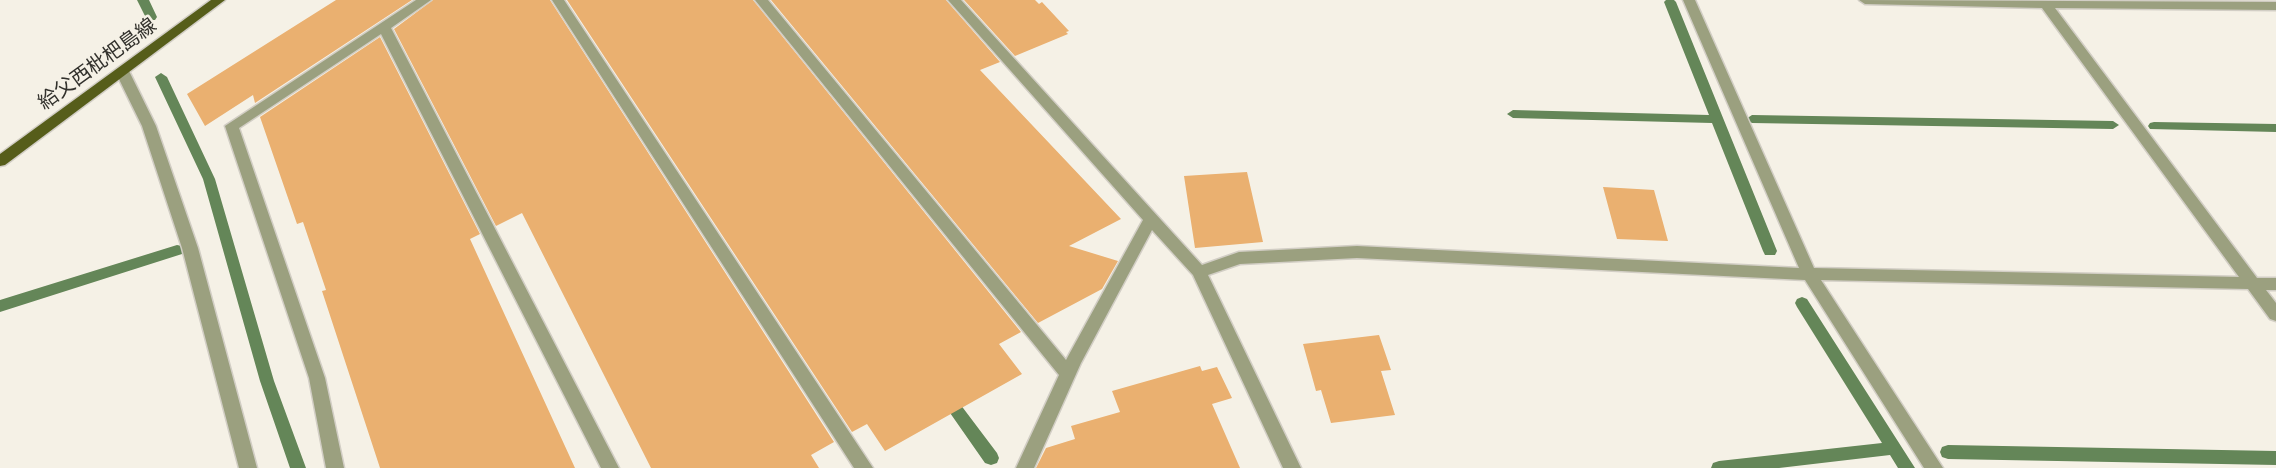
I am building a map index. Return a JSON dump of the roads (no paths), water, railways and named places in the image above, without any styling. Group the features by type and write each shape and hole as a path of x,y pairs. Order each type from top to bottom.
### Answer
{"main road":[{"name":"給父西枇杷島線","path":"0,161 219,0"}],"street":[{"path":"335,468 317,378 232,126 425,0"},
{"path":"558,0 864,468"},
{"path":"761,0 1068,374"},
{"path":"954,0 1199,272 1292,468"},
{"path":"1689,0 1809,274 1934,468"},
{"path":"1865,0 2276,6"},
{"path":"2045,4 2276,315"},
{"path":"384,27 610,468"},
{"path":"122,71 149,126 190,248 248,468"},
{"path":"1025,468 1068,374 1151,219"},
{"path":"1199,272 1239,258 1357,252 1809,274 2276,284"}],"waterway":[{"path":"143,0 151,17"},
{"path":"1670,2 1770,251"},
{"path":"161,77 209,179 267,381 298,468"},
{"path":"1513,114 1716,119"},
{"path":"1752,119 2113,125"},
{"path":"2154,126 2276,128"},
{"path":"0,306 177,250"},
{"path":"1802,303 1894,448"},
{"path":"946,396 991,458"},
{"path":"1719,468 1894,448"},
{"path":"1894,448 1907,468"},
{"path":"1948,452 2276,458"}]}
